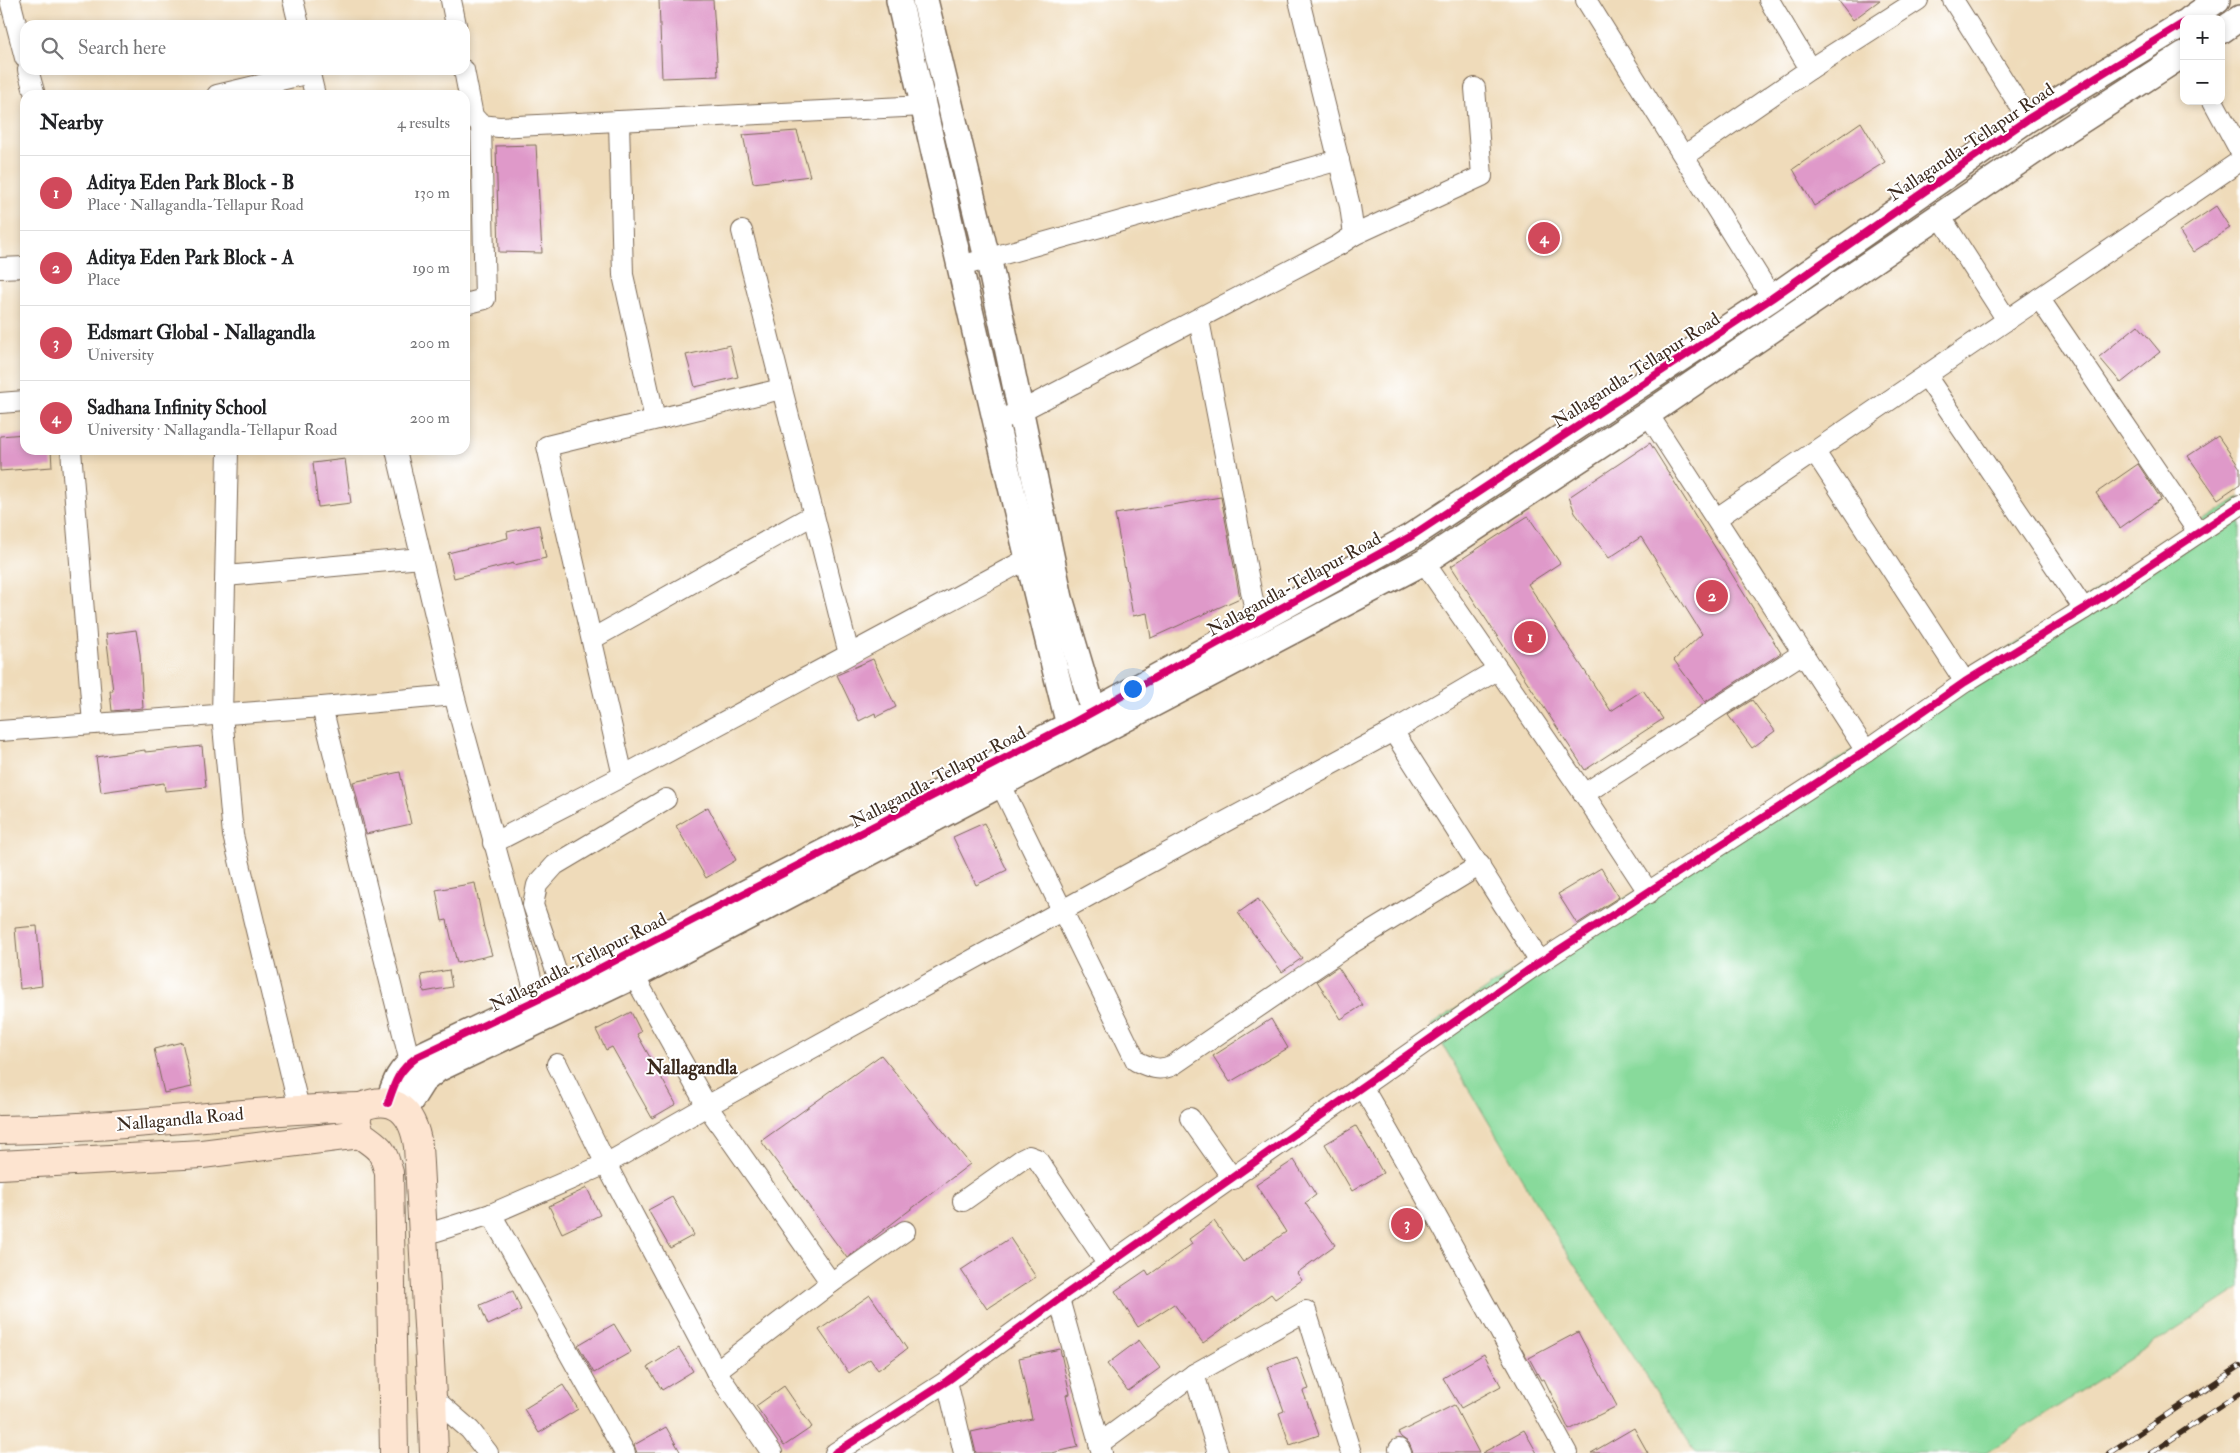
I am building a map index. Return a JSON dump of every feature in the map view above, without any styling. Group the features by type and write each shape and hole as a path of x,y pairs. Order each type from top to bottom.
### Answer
{"main road":[{"name":"Nallagandla Road","path":"0,1130 55,1129 299,1108 360,1107 382,1102 396,1107"},
{"path":"360,1107 356,1119 360,1134 378,1146 384,1154 389,1173 394,1453"},
{"path":"396,1107 412,1121 418,1146 434,1453"},
{"name":"Nallagandla Road","path":"0,1165 202,1154 360,1134"}],"street":[{"path":"10,0 20,39"},
{"path":"293,0 298,20"},
{"path":"451,0 455,20"},
{"path":"899,0 962,266 995,422 1027,559 1069,725"},
{"path":"925,0 986,258 990,266 1060,598 1094,712"},
{"path":"1299,0 1350,206 1354,235"},
{"path":"1586,0 1772,298"},
{"path":"1769,0 1810,68"},
{"path":"1684,156 1810,68 1918,0"},
{"path":"1953,0 2028,119"},
{"name":"Nallagandla-Tellapur Road","path":"2200,15 2218,0"},
{"path":"2225,28 2240,18"},
{"name":"Nallagandla-Tellapur Road","path":"396,1107 438,1069 634,976 755,901 1410,537 1772,298 2028,119 2180,31"},
{"name":"Nallagandla-Tellapur Road","path":"396,1107 395,1080 416,1057 562,988 755,901 1000,785 1424,562 2180,57"},
{"path":"29,75 34,90"},
{"path":"236,90 294,75"},
{"path":"311,75 314,90"},
{"path":"465,75 468,90"},
{"path":"995,422 1021,411 1198,320 1339,246 1354,235 1482,176 1475,88"},
{"path":"470,101 473,116 481,125 485,299 470,303"},
{"path":"2215,105 2240,151"},
{"path":"481,125 499,126 619,121 924,106"},
{"path":"619,121 623,275 655,420"},
{"path":"962,266 1339,160"},
{"path":"1717,518 2240,161"},
{"path":"1940,216 2008,320"},
{"path":"742,231 849,654"},
{"path":"0,268 20,267"},
{"path":"2039,298 2198,532"},
{"path":"1198,320 1257,622"},
{"path":"1926,376 2084,609"},
{"path":"624,776 547,446 781,389"},
{"path":"0,403 20,401"},
{"path":"1648,414 1717,518 1866,752"},
{"path":"1815,452 1965,682"},
{"path":"71,455 93,724"},
{"path":"228,455 222,715 233,835 299,1108"},
{"path":"397,455 454,694 537,1000"},
{"path":"835,1453 947,1381 1059,1299 1363,1088 1540,962 1866,752 1965,682 2084,609 2240,505"},
{"path":"592,639 813,515"},
{"path":"226,576 421,558"},
{"path":"494,842 624,776 1027,559"},
{"path":"1424,562 1584,794 1649,893"},
{"path":"1584,794 1803,653"},
{"path":"424,1235 491,1214 606,1164 707,1106 1130,873 1393,731 1497,670"},
{"path":"0,731 322,707 454,694"},
{"path":"322,707 410,1062"},
{"path":"1393,731 1480,864 1540,962"},
{"path":"1000,785 1136,1061 1154,1069 1165,1069 1349,945 1480,864"},
{"path":"562,988 533,905 537,885 555,864 666,799"},
{"path":"634,976 707,1106 830,1283"},
{"path":"557,1064 606,1164 716,1371 772,1453"},
{"path":"1363,1088 1419,1185 1567,1453"},
{"path":"1190,1118 1233,1178"},
{"path":"963,1201 1021,1160 1029,1156 1037,1159 1108,1266"},
{"path":"491,1214 625,1453"},
{"path":"716,1371 830,1283 905,1231"},
{"path":"1059,1299 1100,1448 1194,1374 1306,1310 1351,1453"},
{"path":"1194,1374 1218,1453"},
{"path":"947,1381 964,1453"},
{"path":"432,1397 470,1430 488,1453"}],"green space":[{"path":"2240,497 2240,1288 1986,1453 1696,1453 1559,1241 1431,1025"}],"building":[{"path":"659,0 713,0 718,76 662,78"},
{"path":"1838,0 1880,0 1853,20"},
{"path":"1861,122 1885,162 1814,206 1793,169"},
{"path":"797,131 810,176 753,183 743,135"},
{"path":"536,145 542,253 499,252 496,146"},
{"path":"2216,206 2230,228 2193,252 2179,231"},
{"path":"2138,325 2160,352 2121,383 2099,357"},
{"path":"730,345 738,377 695,387 686,355"},
{"path":"20,434 20,455 51,455 52,467 0,471 0,436"},
{"path":"2218,436 2240,468 2240,484 2218,499 2188,456"},
{"path":"1650,443 1781,653 1705,702 1674,660 1702,634 1641,537 1609,558 1575,513 1569,497"},
{"path":"345,459 351,503 318,507 313,463"},
{"path":"2138,464 2161,499 2120,528 2096,493"},
{"path":"1221,497 1240,598 1151,638 1147,613 1133,616 1115,514"},
{"path":"1528,516 1560,563 1528,584 1611,711 1643,690 1663,719 1585,770 1451,566"},
{"path":"539,525 546,558 514,565 514,563 454,578 448,553 508,538 507,532"},
{"path":"136,630 140,654 143,708 112,711 110,691 113,691 106,634"},
{"path":"873,659 896,707 876,717 875,713 859,721 837,675"},
{"path":"1752,700 1775,731 1752,748 1728,715"},
{"path":"202,746 206,787 165,791 164,783 101,792 96,757 145,750 145,752"},
{"path":"400,772 411,824 366,834 353,782"},
{"path":"708,807 736,860 706,878 676,826"},
{"path":"984,823 1007,870 976,885 953,837"},
{"path":"1601,868 1619,897 1577,924 1558,894"},
{"path":"475,883 484,928 492,955 457,963 447,920 442,921 436,890"},
{"path":"1258,899 1302,958 1282,972 1238,913"},
{"path":"37,926 42,986 20,989 15,928"},
{"path":"1338,967 1363,1005 1341,1019 1317,981"},
{"path":"449,970 452,987 424,992 421,975"},
{"path":"631,1012 641,1032 637,1034 676,1104 652,1118 612,1047 606,1050 596,1030"},
{"path":"1271,1019 1288,1048 1230,1082 1213,1056"},
{"path":"182,1042 192,1087 164,1093 154,1049"},
{"path":"881,1055 970,1164 847,1258 761,1141"},
{"path":"1356,1126 1383,1173 1352,1191 1325,1144"},
{"path":"1294,1160 1316,1195 1305,1203 1335,1245 1297,1273 1302,1280 1275,1299 1271,1294 1203,1343 1174,1304 1138,1327 1115,1291 1146,1270 1149,1275 1192,1244 1189,1239 1214,1221 1243,1262 1286,1232 1256,1185"},
{"path":"587,1188 600,1215 562,1233 549,1206"},
{"path":"672,1197 694,1235 670,1248 648,1210"},
{"path":"1010,1238 1036,1277 987,1309 961,1270"},
{"path":"513,1291 521,1310 488,1325 480,1305"},
{"path":"870,1295 907,1349 878,1370 870,1359 849,1373 819,1330"},
{"path":"614,1324 631,1352 594,1373 578,1345"},
{"path":"1578,1332 1617,1406 1569,1430 1544,1379 1541,1380 1529,1358"},
{"path":"1139,1340 1160,1368 1128,1391 1107,1364"},
{"path":"679,1348 693,1371 662,1390 648,1367"},
{"path":"1060,1349 1070,1394 1066,1395 1078,1447 1052,1453 976,1453 971,1432 1032,1419 1019,1358"},
{"path":"1484,1354 1501,1386 1461,1408 1443,1378"},
{"path":"1297,1357 1309,1389 1303,1391 1319,1435 1290,1445 1279,1413 1284,1411 1268,1367"},
{"path":"563,1385 578,1409 539,1433 524,1409"},
{"path":"784,1386 812,1427 784,1446 756,1406"},
{"path":"1454,1405 1479,1453 1413,1453 1409,1443 1398,1433"},
{"path":"666,1427 681,1453 637,1453 634,1445"},
{"path":"1634,1428 1648,1453 1591,1453"},
{"path":"1524,1430 1537,1453 1482,1453"}],"railway":[{"path":"2109,1453 2240,1366"},
{"path":"2151,1453 2240,1393"}],"cycle path":[{"path":"388,1103 398,1077 405,1067 417,1057 562,988 1069,725 1410,537 1772,298 2028,119 2180,25"},
{"path":"835,1453 947,1381 1059,1299 1540,962 1866,751 1965,682 2084,609 2240,505"}],"place":[{"name":"Sadhana Infinity School","path":"1544,238"},
{"name":"Aditya Eden Park Block - A","path":"1712,596"},
{"name":"Aditya Eden Park Block - B","path":"1530,637"},
{"name":"Edsmart Global - Nallagandla","path":"1407,1224"}],"district":[{"name":"Nallagandla","path":"692,1067"}]}
